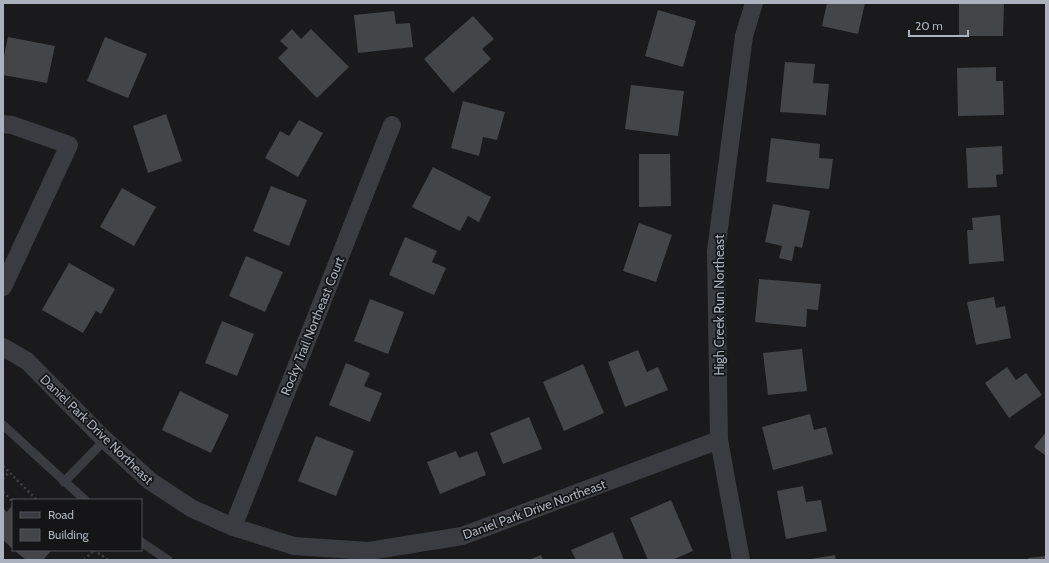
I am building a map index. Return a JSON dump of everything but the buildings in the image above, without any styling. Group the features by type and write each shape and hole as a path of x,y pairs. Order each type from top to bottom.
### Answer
{"street":[{"name":"High Creek Run Northeast","path":"741,560 719,440 716,251 744,36 754,3"},
{"path":"3,124 12,125 68,145 3,287"},
{"name":"Rocky Trail Northeast Court","path":"233,527 392,124"},
{"name":"Daniel Park Drive Northeast","path":"3,347 27,361 105,440 150,481 191,508 233,527 294,546 369,551 462,536 719,440"}],"lane":[{"path":"3,425 84,499"},
{"path":"64,482 105,440"},
{"path":"142,543 168,560"}],"path":[{"path":"3,466 36,499"},
{"path":"3,479 9,472"},
{"path":"3,492 12,501"},
{"path":"84,560 93,551"},
{"path":"95,551 108,560"}]}
